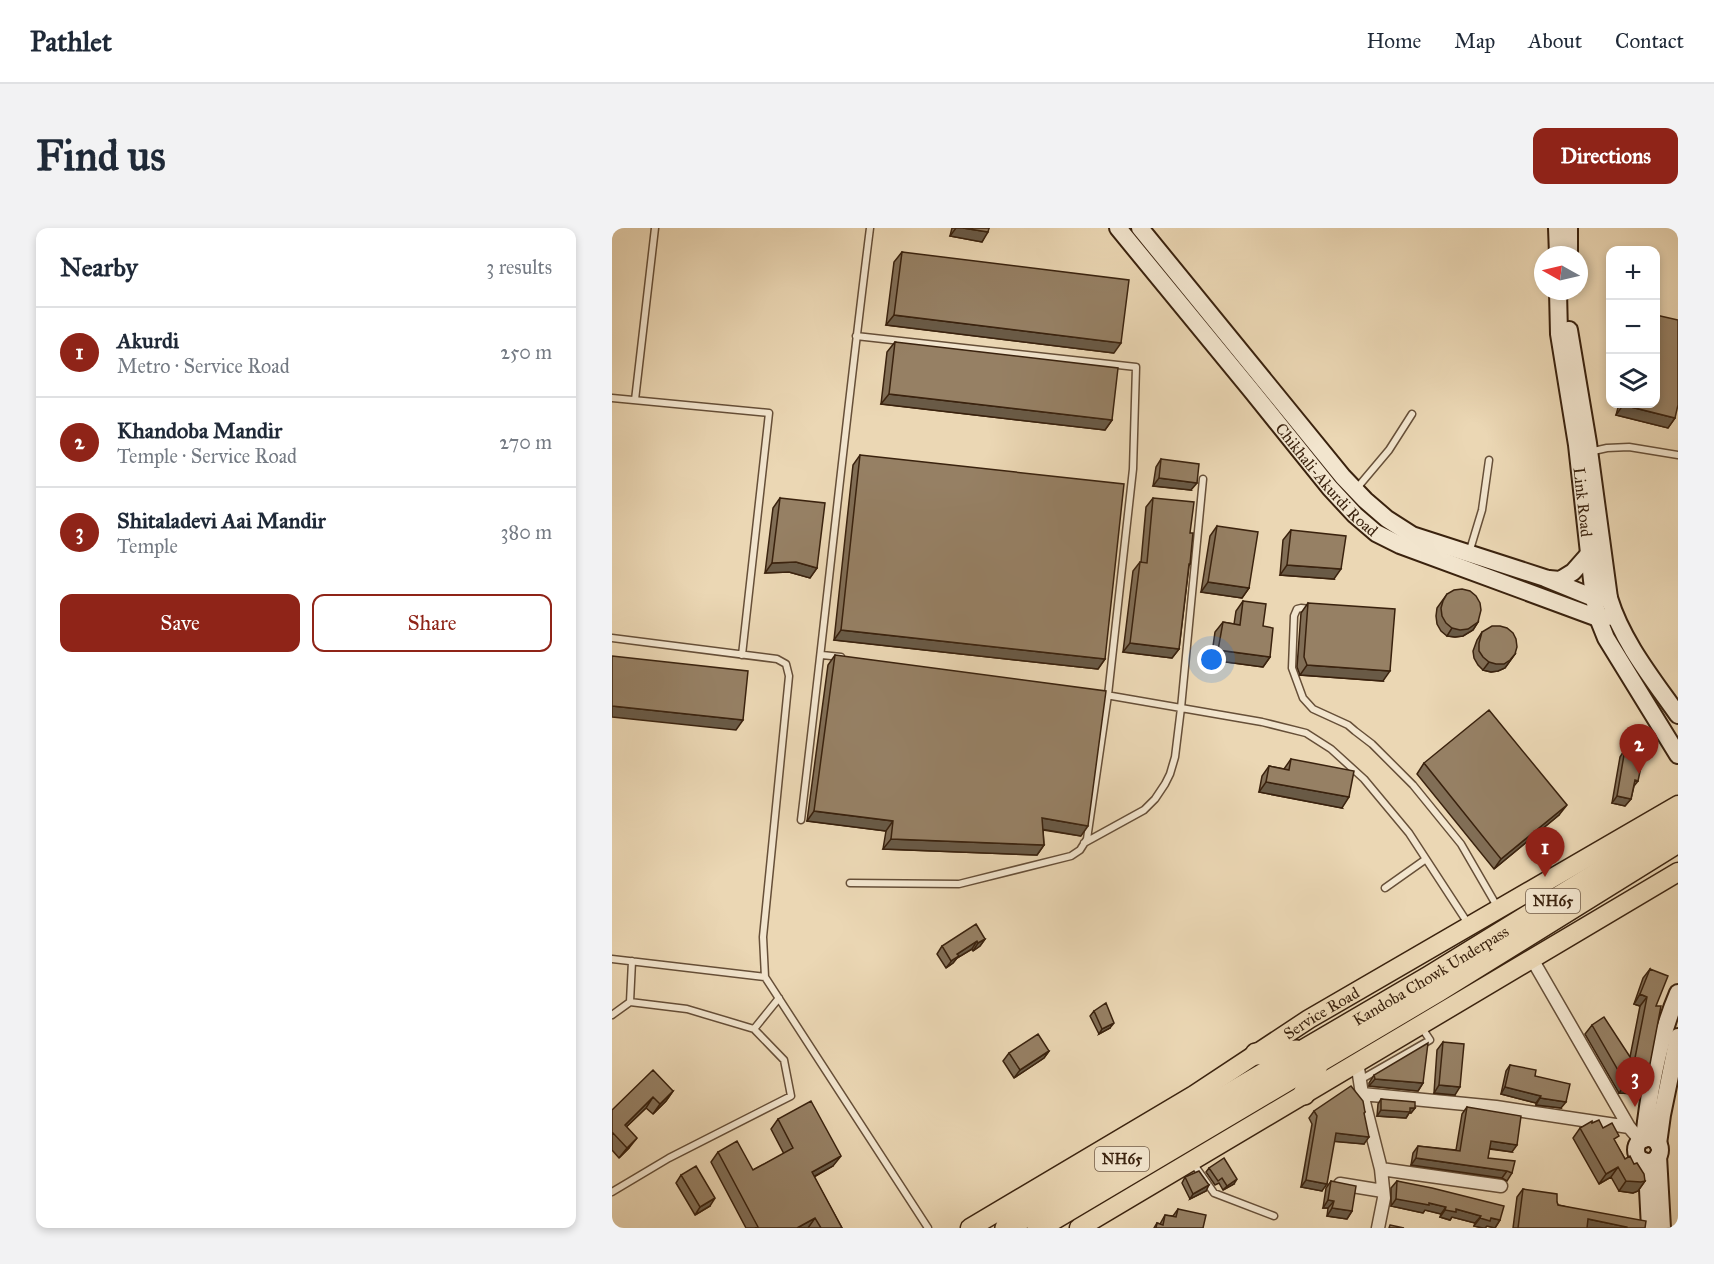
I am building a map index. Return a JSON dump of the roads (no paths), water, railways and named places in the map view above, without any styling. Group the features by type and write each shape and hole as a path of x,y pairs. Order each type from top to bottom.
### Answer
{"highway":[{"name":"Kandoba Chowk Underpass","path":"1311,1057 1428,977 1678,824"},
{"name":"Kandoba Chowk Underpass","path":"1311,1057 1448,985 1678,842"},
{"path":"1256,1054 1311,1057 1304,1094"},
{"name":"NH65","path":"1006,1228 1311,1057"},
{"name":"NH65","path":"1038,1228 1311,1057"}],"main road":[{"name":"Chikhali-Akurdi Road","path":"1118,228 1330,488 1354,515 1376,533 1400,545 1606,617"},
{"name":"Chikhali-Akurdi Road","path":"1140,228 1310,438 1355,490 1387,519 1412,535 1602,598"},
{"path":"1557,228 1558,246"},
{"path":"1569,228 1569,246"},
{"name":"Link Road","path":"1558,300 1559,334 1584,447 1588,555 1602,598"},
{"name":"Link Road","path":"1568,300 1569,332 1606,617 1606,638 1678,754"},
{"path":"1545,578 1560,580 1573,573 1588,555"},
{"name":"Link Road","path":"1606,617 1678,715"},
{"name":"Service Road","path":"970,1228 1194,1095 1310,1019 1678,805"},
{"path":"1079,1228 1678,872"},
{"path":"1650,1225 1647,1112 1663,1033 1678,993"},
{"path":"1649,1148 1662,1115 1678,1037"}],"street":[{"path":"1532,959 1629,1126 1649,1148"},
{"path":"1357,1062 1384,1198 1378,1228"},
{"path":"1362,1094 1496,1107 1629,1126"},
{"path":"1380,1169 1502,1186"},
{"path":"1331,1182 1383,1191"}],"lane":[{"path":"634,400 655,228"},
{"path":"801,820 870,228"},
{"path":"850,883 959,884 1071,856 1080,850 1087,839 1108,695 1133,469 1136,367 856,336"},
{"path":"612,398 769,413 742,654"},
{"path":"1355,490 1389,450 1412,414"},
{"path":"1584,447 1629,447 1678,455"},
{"path":"1468,553 1482,510 1489,460"},
{"path":"1084,844 1144,810 1165,784 1175,757 1203,479"},
{"path":"1313,609 1297,609 1294,616 1292,668 1303,698 1313,709 1348,725 1372,744 1413,785 1461,844 1498,909"},
{"path":"612,638 777,659 786,664 789,676 763,937 765,977 928,1228"},
{"path":"822,655 844,658"},
{"path":"1096,694 1262,722 1306,733 1331,748 1364,779 1409,833 1470,925"},
{"path":"1385,888 1426,859"},
{"path":"612,959 765,977"},
{"path":"630,1002 632,961"},
{"path":"754,1029 779,998"},
{"path":"612,1015 630,1002 687,1009 754,1029 784,1060 791,1096 669,1158 612,1192"},
{"path":"1360,1080 1430,1040 1420,1025"},
{"path":"1191,1161 1214,1193 1274,1216"}],"place":[{"name":"Khandoba Mandir","path":"1639,774"},
{"name":"Akurdi","path":"1545,877"},
{"name":"Shitaladevi Aai Mandir","path":"1635,1107"}]}
